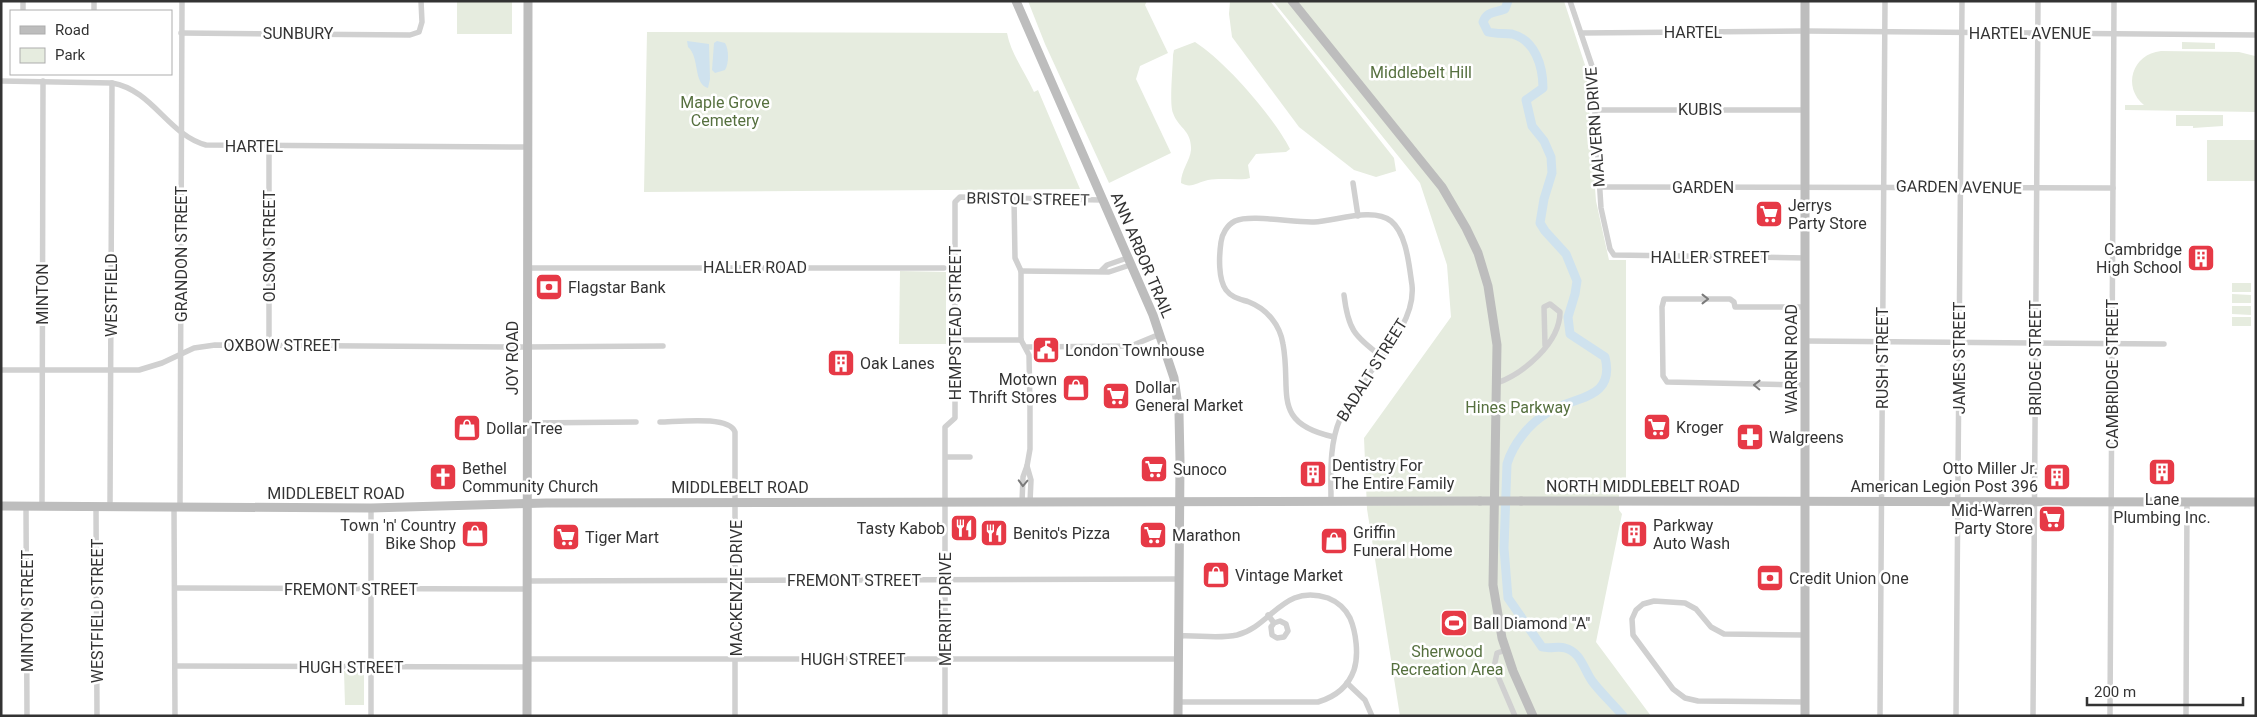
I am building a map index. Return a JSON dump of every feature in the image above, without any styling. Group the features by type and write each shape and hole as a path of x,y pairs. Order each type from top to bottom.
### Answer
{"main road":[{"name":"JOY ROAD","path":"527,716 528,1"},
{"name":"ANN ARBOR TRAIL","path":"1016,1 1160,334 1171,368 1177,400 1181,501 1178,716"},
{"path":"1292,1 1442,187 1466,228 1486,280 1494,316 1497,345 1492,572 1497,614 1506,650 1521,693 1533,716"},
{"name":"WARREN ROAD","path":"1805,1 1805,716"},
{"name":"MIDDLEBELT ROAD","path":"1,506 371,508 736,502 1480,501"},
{"name":"NORTH MIDDLEBELT ROAD","path":"1480,501 1806,501"},
{"path":"1806,501 2256,502"}],"street":[{"path":"23,1 23,9"},
{"name":"GRANDON STREET","path":"175,716 175,588 181,354 180,130 182,1"},
{"name":"SUNBURY","path":"181,33 415,34 419,32 422,22 421,1"},
{"name":"MALVERN DRIVE","path":"1570,1 1592,66 1602,214 1614,255"},
{"name":"RUSH STREET","path":"1880,716 1885,1"},
{"name":"JAMES STREET","path":"1956,716 1962,1"},
{"name":"BRIDGE STREET","path":"2033,716 2038,1"},
{"name":"CAMBRIDGE STREET","path":"2110,716 2114,1"},
{"name":"HARTEL","path":"1581,33 1805,31"},
{"name":"HARTEL AVENUE","path":"1805,31 2256,35"},
{"name":"HARTEL","path":"1,81 94,79 112,82 138,92 194,141 206,145 527,147"},
{"name":"MINTON","path":"42,506 43,81"},
{"name":"WESTFIELD","path":"110,507 112,82"},
{"name":"KUBIS","path":"1595,110 1806,110"},
{"name":"OLSON STREET","path":"269,146 269,346"},
{"path":"1352,183 1358,216"},
{"name":"GARDEN AVENUE","path":"1806,186 2113,188"},
{"name":"GARDEN","path":"1600,187 1806,186"},
{"name":"BRISTOL STREET","path":"956,200 960,198 1102,200"},
{"path":"1014,199 1015,258 1021,271 1022,340 1027,347 1030,359 1027,466 1030,474 1026,502"},
{"name":"HEMPSTEAD STREET","path":"946,502 945,427 955,418 956,200"},
{"name":"BADALT STREET","path":"1331,501 1331,458 1334,437 1346,406 1407,316 1412,297 1411,278 1402,238 1396,226 1379,216 1358,216 1308,222 1242,219 1227,227 1221,243 1221,278 1225,289 1234,298 1253,304 1266,312 1275,322 1284,350 1286,395 1291,412 1308,429 1334,437"},
{"name":"HALLER STREET","path":"1614,255 1619,257 1806,258"},
{"path":"1021,271 1101,271 1107,265 1129,261"},
{"name":"HALLER ROAD","path":"527,268 944,268"},
{"path":"1344,294 1346,316 1351,328 1360,340 1381,356"},
{"path":"1806,307 1735,307 1734,302 1730,299 1664,299 1662,307 1663,376 1667,382 1806,386"},
{"path":"1497,383 1514,375 1545,345 1560,322 1560,312 1550,304 1544,308 1543,316 1545,345"},
{"path":"1027,347 1131,346 1160,334"},
{"path":"955,340 1022,340"},
{"path":"1806,341 2112,342 2164,344"},
{"name":"OXBOW STREET","path":"1,370 111,371 148,368 209,345 663,346"},
{"name":"MACKENZIE DRIVE","path":"660,422 718,421 733,426 736,439 736,716"},
{"path":"527,423 636,422"},
{"path":"946,457 970,457"},
{"name":"MERRITT DRIVE","path":"945,716 946,502"},
{"path":"2186,716 2187,502"},
{"name":"MINTON STREET","path":"26,506 27,716"},
{"name":"WESTFIELD STREET","path":"96,507 97,716"},
{"path":"371,508 371,716"},
{"name":"FREMONT STREET","path":"175,588 371,589 736,580 1180,579"},
{"path":"1178,702 1312,702 1332,696 1347,683 1354,671 1357,655 1351,622 1344,608 1324,597 1299,596 1289,599 1251,629 1236,635 1179,636"},
{"path":"1805,635 1724,634 1711,627 1688,604 1673,601 1648,602 1636,610 1631,625 1633,635 1673,689 1689,700 1805,702"},
{"path":"1268,615 1274,623"},
{"path":"1506,650 1497,653 1494,666 1515,716"},
{"name":"HUGH STREET","path":"175,666 371,667 736,660 1179,659"},
{"path":"1347,683 1364,700 1372,716"}],"green space":[{"path":"457,1 512,1 512,34 457,34"},
{"path":"1028,1 1147,1 1145,5 1168,53 1140,66 1136,79 1171,153 1109,183 1045,44"},
{"path":"1230,1 1270,1 1394,158 1396,171 1376,177 1354,170 1299,127 1232,37 1229,14"},
{"name":"Hines Parkway","path":"1273,1 1564,1 1586,68 1596,201 1609,260 1626,260 1626,489 1619,490 1619,510 1622,514 1596,642 1651,716 1400,716 1367,509 1364,438 1451,317 1447,265 1420,183"},
{"name":"Maple Grove Cemetery","path":"647,32 1007,33 1015,56 1034,92 1038,90 1080,189 644,192"},
{"path":"1195,42 1220,62 1247,90 1272,121 1290,149 1286,152 1256,154 1248,165 1250,178 1213,179 1191,185 1181,183 1182,174 1191,150 1191,143 1187,133 1173,113 1171,93 1173,55 1174,50"},
{"path":"2182,42 2215,43 2215,49 2182,49"},
{"path":"2161,51 2239,52 2255,56 2256,112 2125,110 2125,105 2144,105 2137,98 2133,89 2133,72 2143,58 2151,53"},
{"path":"2176,115 2223,115 2223,126 2193,128 2193,126 2176,126"},
{"path":"2207,140 2256,140 2256,181 2207,181"},
{"path":"900,271 946,272 946,344 899,344"},
{"path":"2232,283 2251,283 2251,292 2232,292"},
{"path":"2232,294 2251,295 2251,303 2232,303"},
{"path":"2232,306 2251,306 2251,315 2232,314"},
{"path":"2232,317 2251,317 2251,326 2232,326"},
{"path":"344,671 364,671 364,705 345,705"}],"water":[{"path":"687,41 709,44 710,79 708,88 700,81 694,57"},
{"path":"717,41 725,43 728,60 725,70 715,73 712,70 714,43"}],"waterway":[{"path":"1508,1 1505,9 1489,14 1483,22 1488,32 1512,34 1527,42 1539,63 1543,88 1526,100 1532,126 1544,141 1551,157 1552,173 1544,199 1540,223 1566,254 1577,281 1568,317 1570,334 1605,357 1607,371 1604,382 1598,390 1547,413 1534,423 1513,449 1507,464 1504,548 1508,598 1542,647 1562,647 1575,653 1592,681 1623,716"}],"place":[{"name":"Jerrys Party Store","path":"1769,214"},
{"name":"Cambridge High School","path":"2201,258"},
{"name":"Flagstar Bank","path":"549,287"},
{"name":"London Townhouse","path":"1046,350"},
{"name":"Oak Lanes","path":"841,363"},
{"name":"Motown Thrift Stores","path":"1076,388"},
{"name":"Dollar General Market","path":"1116,396"},
{"name":"Kroger","path":"1657,427"},
{"name":"Dollar Tree","path":"467,428"},
{"name":"Walgreens","path":"1750,437"},
{"name":"Sunoco","path":"1154,469"},
{"name":"Lane Plumbing Inc.","path":"2162,472"},
{"name":"Dentistry For The Entire Family","path":"1313,474"},
{"name":"Bethel Community Church","path":"443,477"},
{"name":"Otto Miller Jr. American Legion Post 396","path":"2057,477"},
{"name":"Mid-Warren Party Store","path":"2052,519"},
{"name":"Tasty Kabob","path":"964,528"},
{"name":"Benito's Pizza","path":"994,533"},
{"name":"Town 'n' Country Bike Shop","path":"475,534"},
{"name":"Parkway Auto Wash","path":"1634,534"},
{"name":"Marathon","path":"1153,535"},
{"name":"Tiger Mart","path":"566,537"},
{"name":"Griffin Funeral Home","path":"1334,541"},
{"name":"Vintage Market","path":"1216,575"},
{"name":"Credit Union One","path":"1770,578"},
{"name":"Ball Diamond \"A\"","path":"1454,623"}],"park label":[{"name":"Middlebelt Hill","path":"1421,72"},
{"name":"Sherwood Recreation Area","path":"1447,660"}]}
